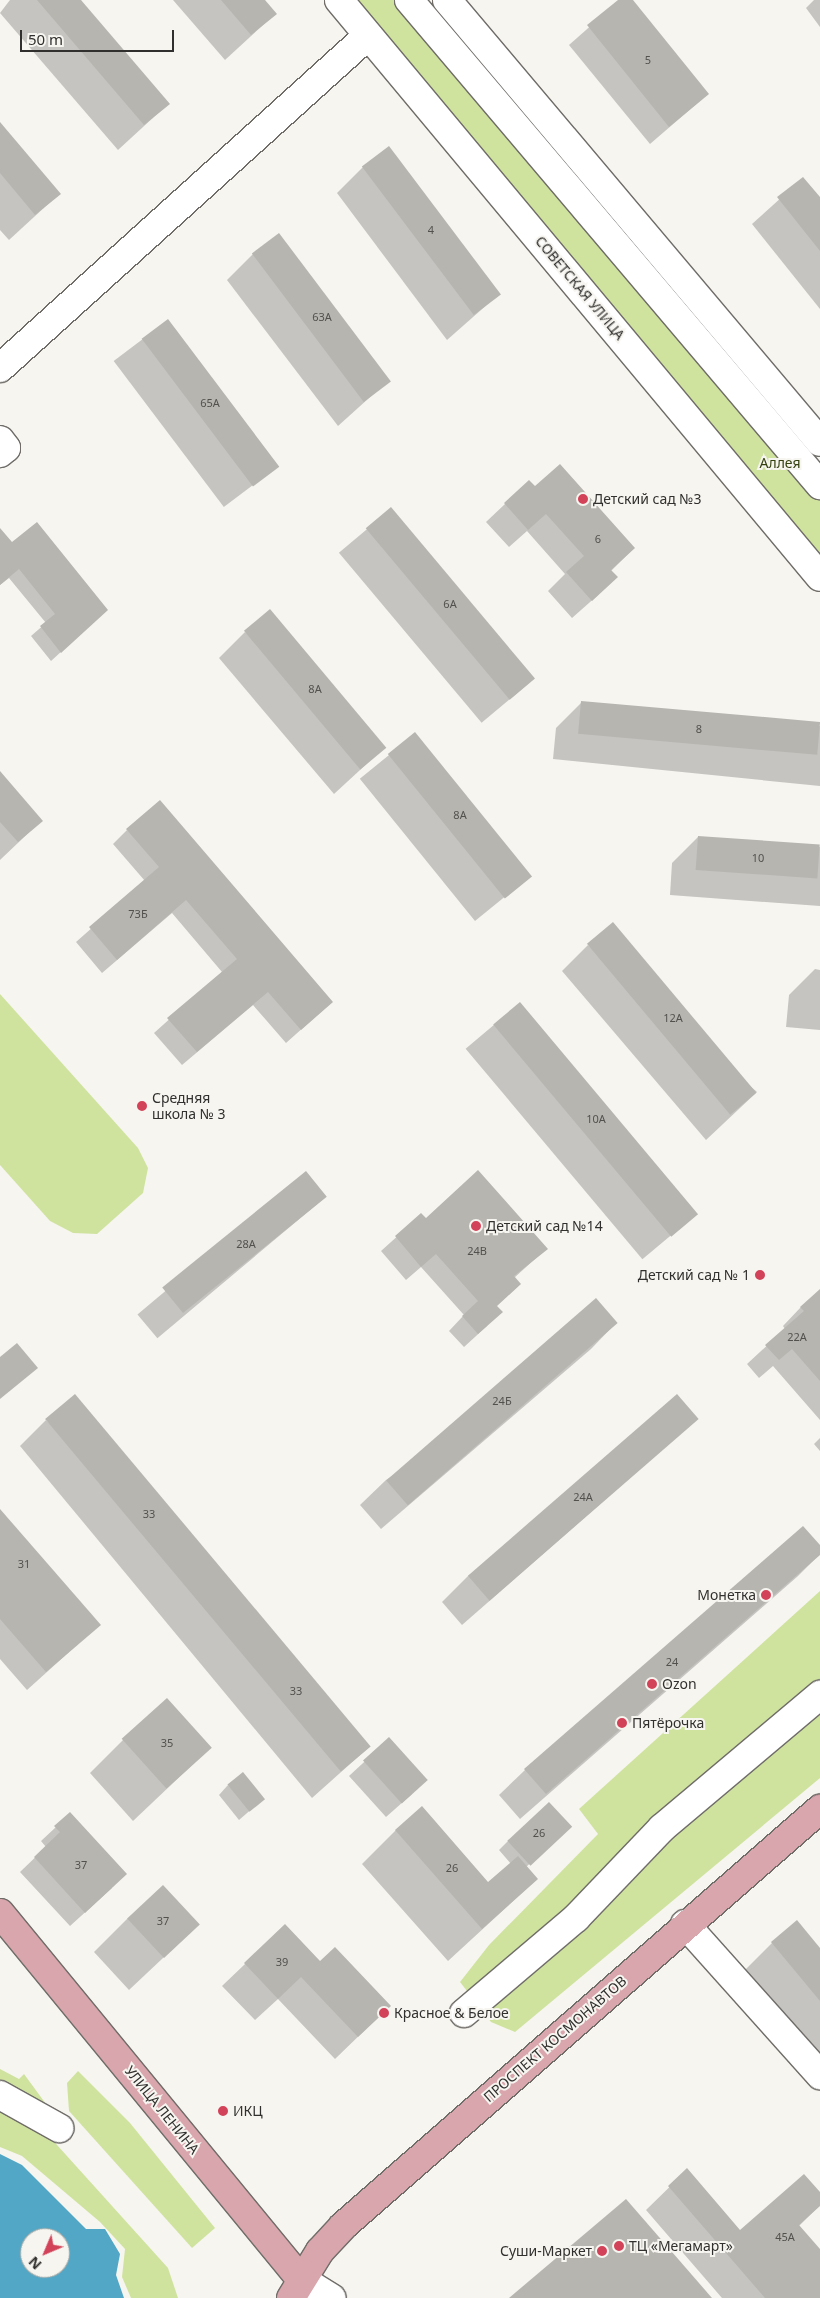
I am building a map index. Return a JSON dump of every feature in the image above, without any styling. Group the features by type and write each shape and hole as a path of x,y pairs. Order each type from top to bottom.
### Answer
{"main road":[{"name":"ПРОСПЕКТ КОСМОНАВТОВ","path":"296,2289 320,2251 343,2226 685,1924 820,1808"},
{"name":"УЛИЦА ЛЕНИНА","path":"0,1913 296,2289"}],"street":[{"name":"СОВЕТСКАЯ УЛИЦА","path":"339,0 820,578"},
{"path":"409,0 820,485"},
{"path":"447,0 818,436"},
{"path":"0,368 368,35"},
{"path":"0,440 6,448 0,454"},
{"path":"464,2013 576,1918 662,1828 820,1694"},
{"path":"685,1924 820,2075"},
{"path":"0,2095 59,2128"},
{"name":"УЛИЦА ЛЕНИНА","path":"296,2289 331,2298"}],"green space":[{"name":"Аллея","path":"349,0 427,0 820,463 820,558"},
{"path":"0,994 138,1148 148,1168 143,1193 97,1234 73,1233 50,1221 0,1165"},
{"path":"820,1591 820,1778 515,2032 491,2022 460,1982 489,1945 598,1834 579,1809"},
{"path":"0,2069 19,2079 24,2074 46,2104 0,2080"},
{"path":"78,2071 130,2123 215,2228 192,2248 69,2111 67,2083"},
{"path":"0,2104 39,2125 168,2268 178,2298 131,2298 122,2277 125,2249 100,2222 22,2156 0,2147"}],"water":[{"path":"0,2154 22,2165 86,2229 105,2229 120,2254 116,2275 124,2298 0,2298"}],"building":[{"path":"37,0 81,0 170,104 144,125"},
{"path":"221,0 265,0 277,14 251,35"},
{"path":"618,0 633,0 709,94 669,127 587,25"},
{"path":"0,122 61,194 35,215 0,173"},
{"path":"389,146 501,295 474,315 362,166"},
{"path":"803,177 820,197 820,251 777,197"},
{"path":"279,233 391,382 364,402 252,253"},
{"path":"168,319 279,467 253,487 142,339"},
{"path":"560,464 635,548 611,570 618,577 592,601 566,572 584,556 546,514 528,530 504,503 529,480 535,486"},
{"path":"391,507 535,679 510,700 366,528"},
{"path":"37,522 108,610 61,653 40,626 55,614 19,569 0,585 0,528 12,542"},
{"path":"270,609 386,748 360,770 244,631"},
{"path":"581,701 820,722 817,755 578,734"},
{"path":"415,732 532,877 505,899 388,754"},
{"path":"0,771 43,821 18,842 0,822"},
{"path":"160,800 333,1002 301,1030 268,992 197,1052 167,1018 237,959 186,900 117,960 89,927 159,867 126,829"},
{"path":"698,836 820,845 817,878 696,870"},
{"path":"613,922 756,1093 730,1115 587,944"},
{"path":"520,1002 698,1214 671,1237 493,1024"},
{"path":"478,1170 548,1249 514,1276 521,1284 497,1306 503,1312 478,1334 462,1316 478,1301 436,1254 421,1267 395,1236 421,1213 426,1218"},
{"path":"306,1171 327,1197 183,1313 162,1287"},
{"path":"820,1289 820,1381 792,1349 779,1360 765,1345 804,1311 800,1307"},
{"path":"596,1298 618,1323 408,1505 386,1480"},
{"path":"17,1343 38,1368 0,1399 0,1357"},
{"path":"75,1394 371,1746 341,1771 45,1419"},
{"path":"677,1394 699,1419 490,1601 468,1576"},
{"path":"0,1509 101,1625 46,1672 0,1619"},
{"path":"803,1526 820,1545 820,1555 546,1794 524,1769"},
{"path":"167,1698 212,1748 166,1789 122,1739"},
{"path":"389,1737 428,1780 402,1804 363,1760"},
{"path":"243,1772 265,1799 249,1812 227,1785"},
{"path":"549,1802 572,1827 531,1866 507,1841"},
{"path":"422,1806 488,1882 518,1856 538,1879 482,1929 395,1830"},
{"path":"70,1812 127,1874 85,1913 34,1857 60,1832 54,1826"},
{"path":"163,1885 200,1924 164,1958 127,1918"},
{"path":"797,1920 820,1948 820,2001 771,1942"},
{"path":"285,1924 320,1961 335,1947 391,2006 358,2037 301,1977 278,1999 244,1963"},
{"path":"687,2168 740,2230 804,2174 820,2192 820,2206 799,2225 820,2249 820,2298 765,2298 668,2186"},
{"name":"ТЦ «Мегамарт»","path":"626,2199 712,2298 509,2298"}],"place":[{"name":"Детский сад №3","path":"583,499"},
{"name":"Средняя школа № 3","path":"142,1106"},
{"name":"Детский сад №14","path":"476,1226"},
{"name":"Детский сад № 1","path":"760,1275"},
{"name":"Монетка","path":"766,1595"},
{"name":"Ozon","path":"652,1684"},
{"name":"Пятёрочка","path":"622,1723"},
{"name":"Красное & Белое","path":"384,2013"},
{"name":"ИКЦ","path":"223,2111"},
{"name":"ТЦ «Мегамарт»","path":"619,2246"},
{"name":"Суши-Маркет","path":"602,2251"}]}
